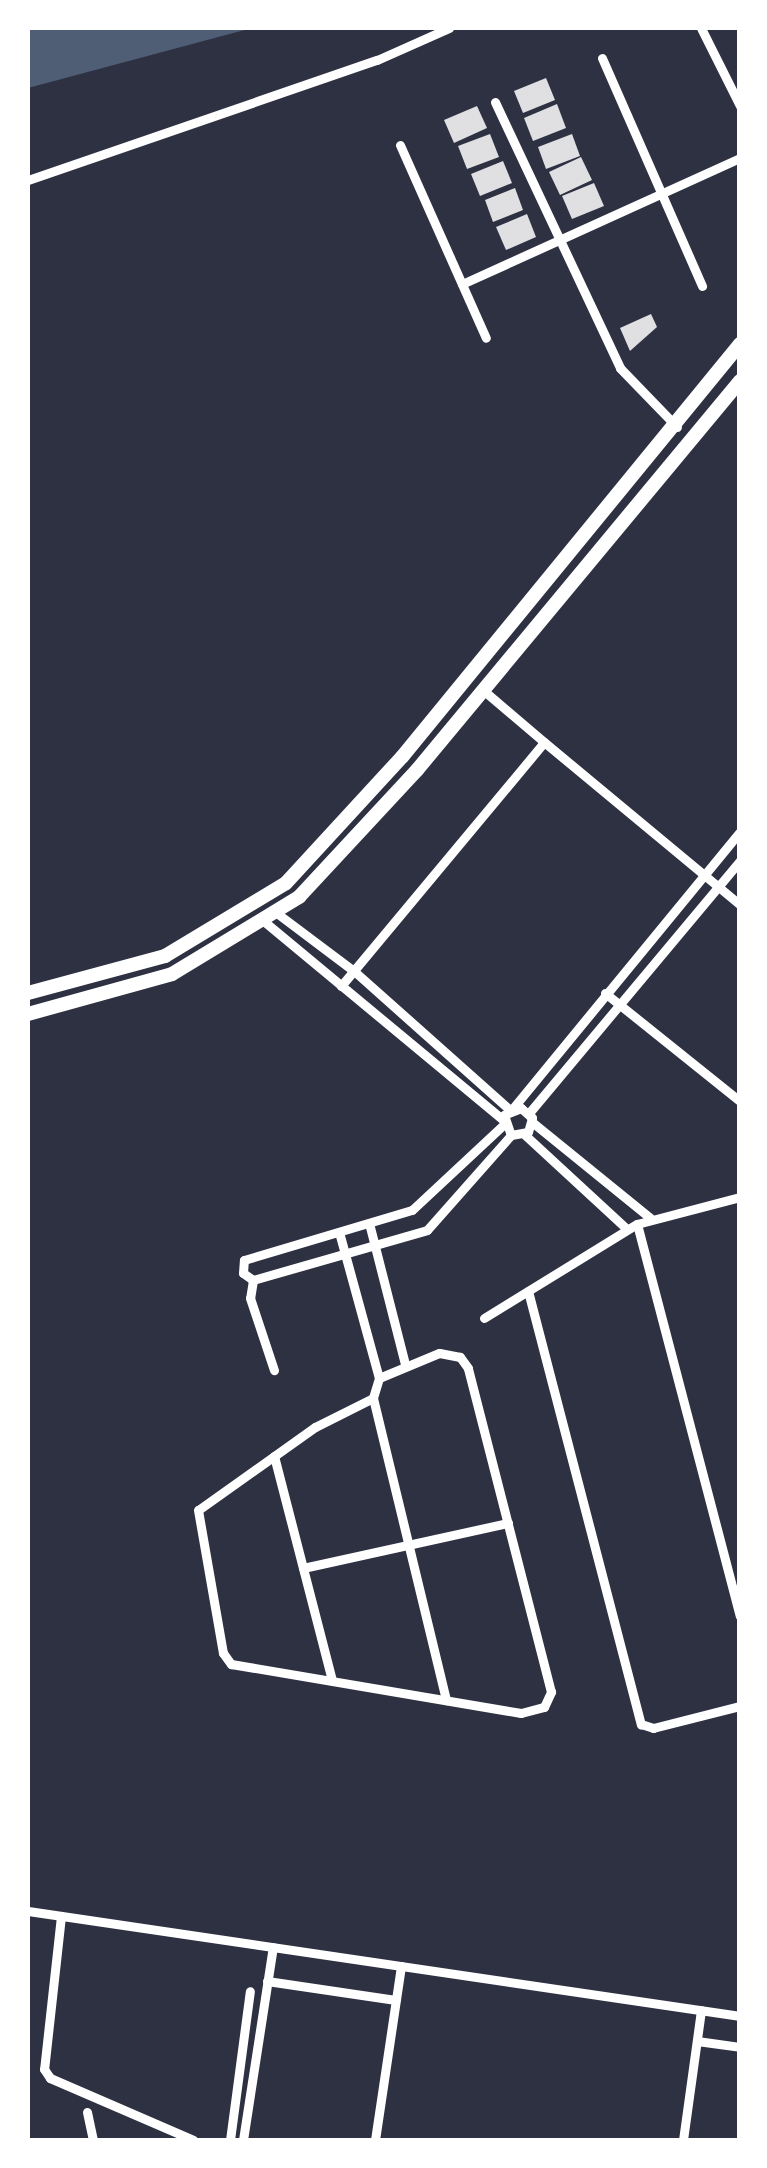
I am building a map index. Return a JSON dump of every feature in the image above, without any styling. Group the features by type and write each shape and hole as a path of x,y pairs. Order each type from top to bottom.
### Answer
{"main road":[{"path":"28,993 165,956 286,883 402,756 677,427 740,344"},
{"path":"28,1014 172,974 272,919 333,862 483,690 740,381"}],"street":[{"path":"28,180 377,60 448,28"},
{"path":"701,28 740,106"},
{"path":"602,58 702,286"},
{"path":"495,102 620,368 677,427"},
{"path":"400,146 486,338"},
{"path":"462,284 740,158"},
{"path":"483,690 740,905"},
{"path":"341,986 544,742"},
{"path":"525,1134 511,1136 427,1230 254,1280 243,1274 244,1260 412,1210 503,1122 740,832"},
{"path":"525,1134 530,1118 740,861"},
{"path":"272,919 354,971 511,1108 530,1118 650,1218"},
{"path":"272,919 341,986 503,1122 511,1136"},
{"path":"605,993 740,1102"},
{"path":"525,1134 627,1230"},
{"path":"484,1318 637,1224 740,1197"},
{"path":"369,1223 405,1364"},
{"path":"637,1224 740,1616"},
{"path":"340,1232 379,1378 373,1398 446,1700"},
{"path":"254,1280 250,1298 274,1370"},
{"path":"528,1291 641,1724 653,1728 740,1706"},
{"path":"373,1398 274,1456 198,1510 223,1654 231,1664 521,1713 550,1700 468,1368 451,1353 405,1364 379,1378"},
{"path":"274,1456 332,1681"},
{"path":"303,1568 508,1523"},
{"path":"28,1912 740,2016"},
{"path":"61,1916 44,2069 50,2078 193,2140"},
{"path":"243,2140 272,1947"},
{"path":"375,2140 400,1966"},
{"path":"267,1981 396,2000"},
{"path":"230,2140 250,1990"},
{"path":"684,2140 701,2010"},
{"path":"697,2041 740,2047"},
{"path":"87,2112 93,2140"}],"water":[{"path":"28,28 252,28 28,88"}],"building":[{"path":"546,78 555,100 523,113 514,91"},
{"path":"557,104 566,128 533,141 524,118"},
{"path":"477,106 487,128 454,143 444,120"},
{"path":"490,134 499,157 467,169 458,146"},
{"path":"572,134 580,156 546,169 538,147"},
{"path":"581,157 592,180 560,195 549,172"},
{"path":"503,161 512,183 480,196 471,174"},
{"path":"594,183 604,206 572,219 562,196"},
{"path":"515,188 523,210 493,222 485,200"},
{"path":"527,214 536,237 506,250 496,227"},
{"path":"651,314 657,327 630,351 620,328"}]}
